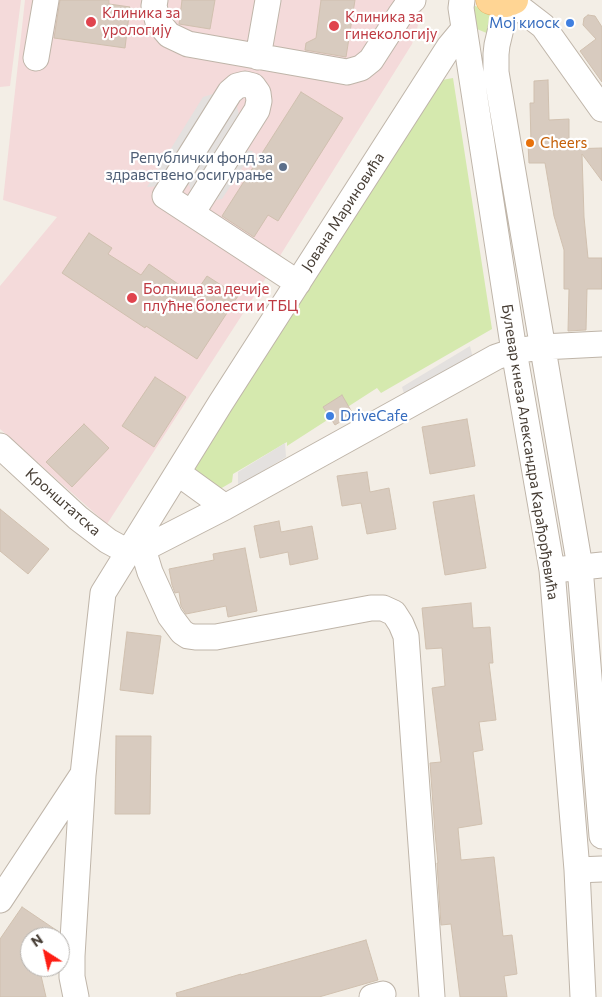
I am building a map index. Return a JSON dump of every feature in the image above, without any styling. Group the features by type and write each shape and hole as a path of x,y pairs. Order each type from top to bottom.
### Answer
{"street":[{"path":"36,58 46,0"},
{"path":"155,0 154,6 158,22 169,35 188,44 347,72 361,68 371,60 400,14 413,0"},
{"path":"258,57 268,0"},
{"name":"Булевар кнеза Александра Карађорђевића","path":"462,0 461,8 464,29 514,351 552,570 576,870 583,997"},
{"path":"506,1 543,26 602,109"},
{"name":"Булевар кнеза Александра Карађорђевића","path":"506,1 497,45 496,72 542,347 591,566 602,836"},
{"name":"Јована Мариновића","path":"76,997 72,977 72,956 83,775 103,592 137,549 178,473 220,404 449,47 464,29"},
{"path":"192,213 257,110 258,93 253,86 245,84 237,86 230,92 165,196 298,282"},
{"path":"432,997 406,636 401,624 394,614 382,608 371,608 216,637 188,636 182,632 170,616 137,549 225,507 496,357 514,351 542,347 602,344"},
{"name":"Кронштатска","path":"0,446 78,518 96,532 119,547 137,549"},
{"path":"178,473 225,507"},
{"path":"552,570 591,566"},
{"path":"0,900 83,775"},
{"path":"576,870 602,870"}],"shaded area":[{"path":"0,0 21,0 10,86 0,87"},
{"path":"25,0 422,0 421,16 412,44 273,267 107,524 0,429 0,286 57,217 3,200"},
{"path":"223,91 163,186 147,187 203,97"},
{"path":"234,96 241,122 192,195 189,184 184,190 180,179"},
{"path":"242,150 253,151 222,199 209,201"},
{"path":"470,346 473,358 405,397 402,387"},
{"path":"285,443 286,457 238,486 238,472"}],"green space":[{"path":"471,4 495,15 489,34 472,27"},
{"path":"453,78 492,329 381,393 377,388 287,446 287,442 233,474 232,482 220,489 187,469 442,80"}],"building":[{"name":"Клиника за урологију","path":"60,0 109,0 109,4 130,7 125,48 54,38"},
{"path":"182,0 215,0 210,29 179,24"},
{"name":"Клиника за гинекологију","path":"321,0 355,0 346,57 305,50 306,43 316,38"},
{"path":"588,15 595,16 602,27 602,82 580,51 596,39 583,25 584,18"},
{"path":"548,80 549,120 569,119 569,149 602,148 602,181 582,154 584,217 588,258 602,258 602,289 587,289 586,330 568,331 569,289 564,289 564,250 554,216 545,163 529,163 528,144 531,144 530,103 534,103 534,81"},
{"name":"Републички фонд за здравствено осигурање","path":"301,92 343,118 278,221 268,215 254,237 222,216"},
{"name":"Болница за дечије плућне болести и ТБЦ","path":"89,233 112,248 108,254 141,275 149,264 194,295 207,276 238,296 197,359 146,326 145,328 62,273"},
{"path":"155,377 186,397 154,447 122,426"},
{"path":"342,395 353,414 335,425 323,407"},
{"path":"467,419 475,466 430,474 422,427"},
{"path":"84,424 109,448 72,487 46,462"},
{"path":"367,472 370,492 389,488 396,529 367,534 361,503 342,506 337,476"},
{"path":"474,495 486,568 445,575 433,502"},
{"path":"0,509 49,549 28,574 0,551"},
{"path":"279,521 281,532 312,526 318,559 290,565 288,552 260,558 254,526"},
{"path":"245,548 257,611 228,617 226,606 186,614 181,606 179,592 175,593 169,569 214,560 213,554"},
{"path":"471,603 473,628 490,627 493,663 489,663 496,720 479,722 483,750 473,752 482,824 458,828 461,860 494,857 503,936 512,935 517,974 504,976 507,997 460,997 451,924 441,925 430,763 441,762 432,688 445,686 442,648 426,649 422,608"},
{"path":"127,632 161,636 153,694 120,690"},
{"path":"116,736 151,736 150,814 115,814"},
{"path":"22,907 52,927 20,927 20,977 41,977 46,997 0,997 0,939"},
{"path":"366,940 378,980 319,997 177,997 176,993"}],"place":[{"name":"Клиника за урологију","path":"91,22"},
{"name":"Мој киоск","path":"570,23"},
{"name":"Клиника за гинекологију","path":"334,26"},
{"name":"Cheers","path":"530,143"},
{"name":"Републички фонд за здравствено осигурање","path":"283,167"},
{"name":"Болница за дечије плућне болести и ТБЦ","path":"132,298"},
{"name":"DriveCafe","path":"330,416"}]}
